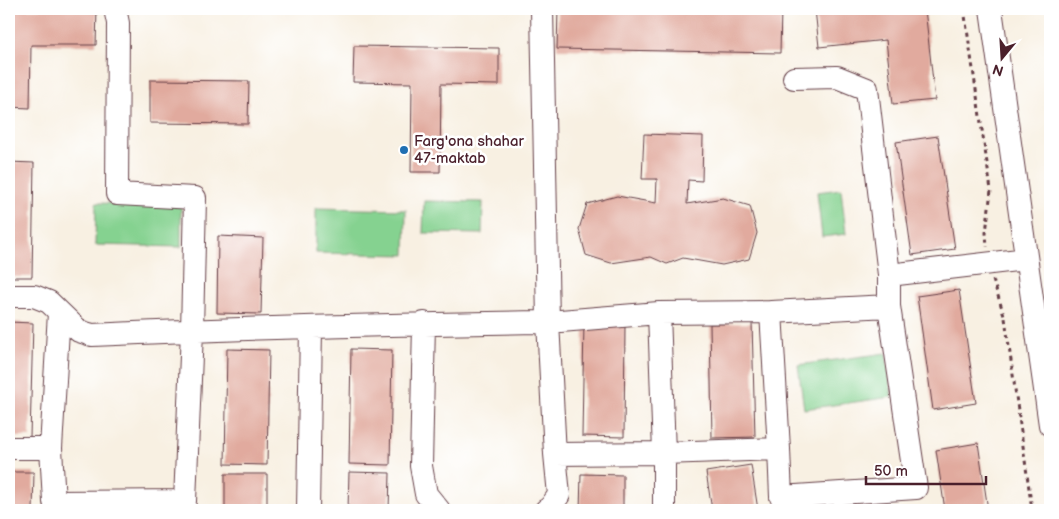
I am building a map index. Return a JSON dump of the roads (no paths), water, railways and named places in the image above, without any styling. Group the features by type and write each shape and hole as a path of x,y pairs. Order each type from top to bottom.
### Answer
{"street":[{"path":"59,313 51,448 54,502 186,501 195,198 116,194 118,23 116,9"},
{"path":"542,9 548,322 559,495 548,510 546,510"},
{"path":"991,9 1050,425"},
{"path":"771,312 781,497 916,488 889,306 889,275 867,89 837,77 794,78"},
{"path":"889,275 1026,259"},
{"path":"9,296 34,296 49,302 79,331 92,335 424,323 548,322 659,313 771,312 889,306"},
{"path":"659,313 664,510"},
{"path":"424,323 421,466 426,494 439,510"},
{"path":"308,510 310,327"},
{"path":"9,448 51,448"},
{"path":"555,454 664,454 779,449"}],"place":[{"name":"Farg'ona shahar 47-maktab","path":"404,150"}]}
